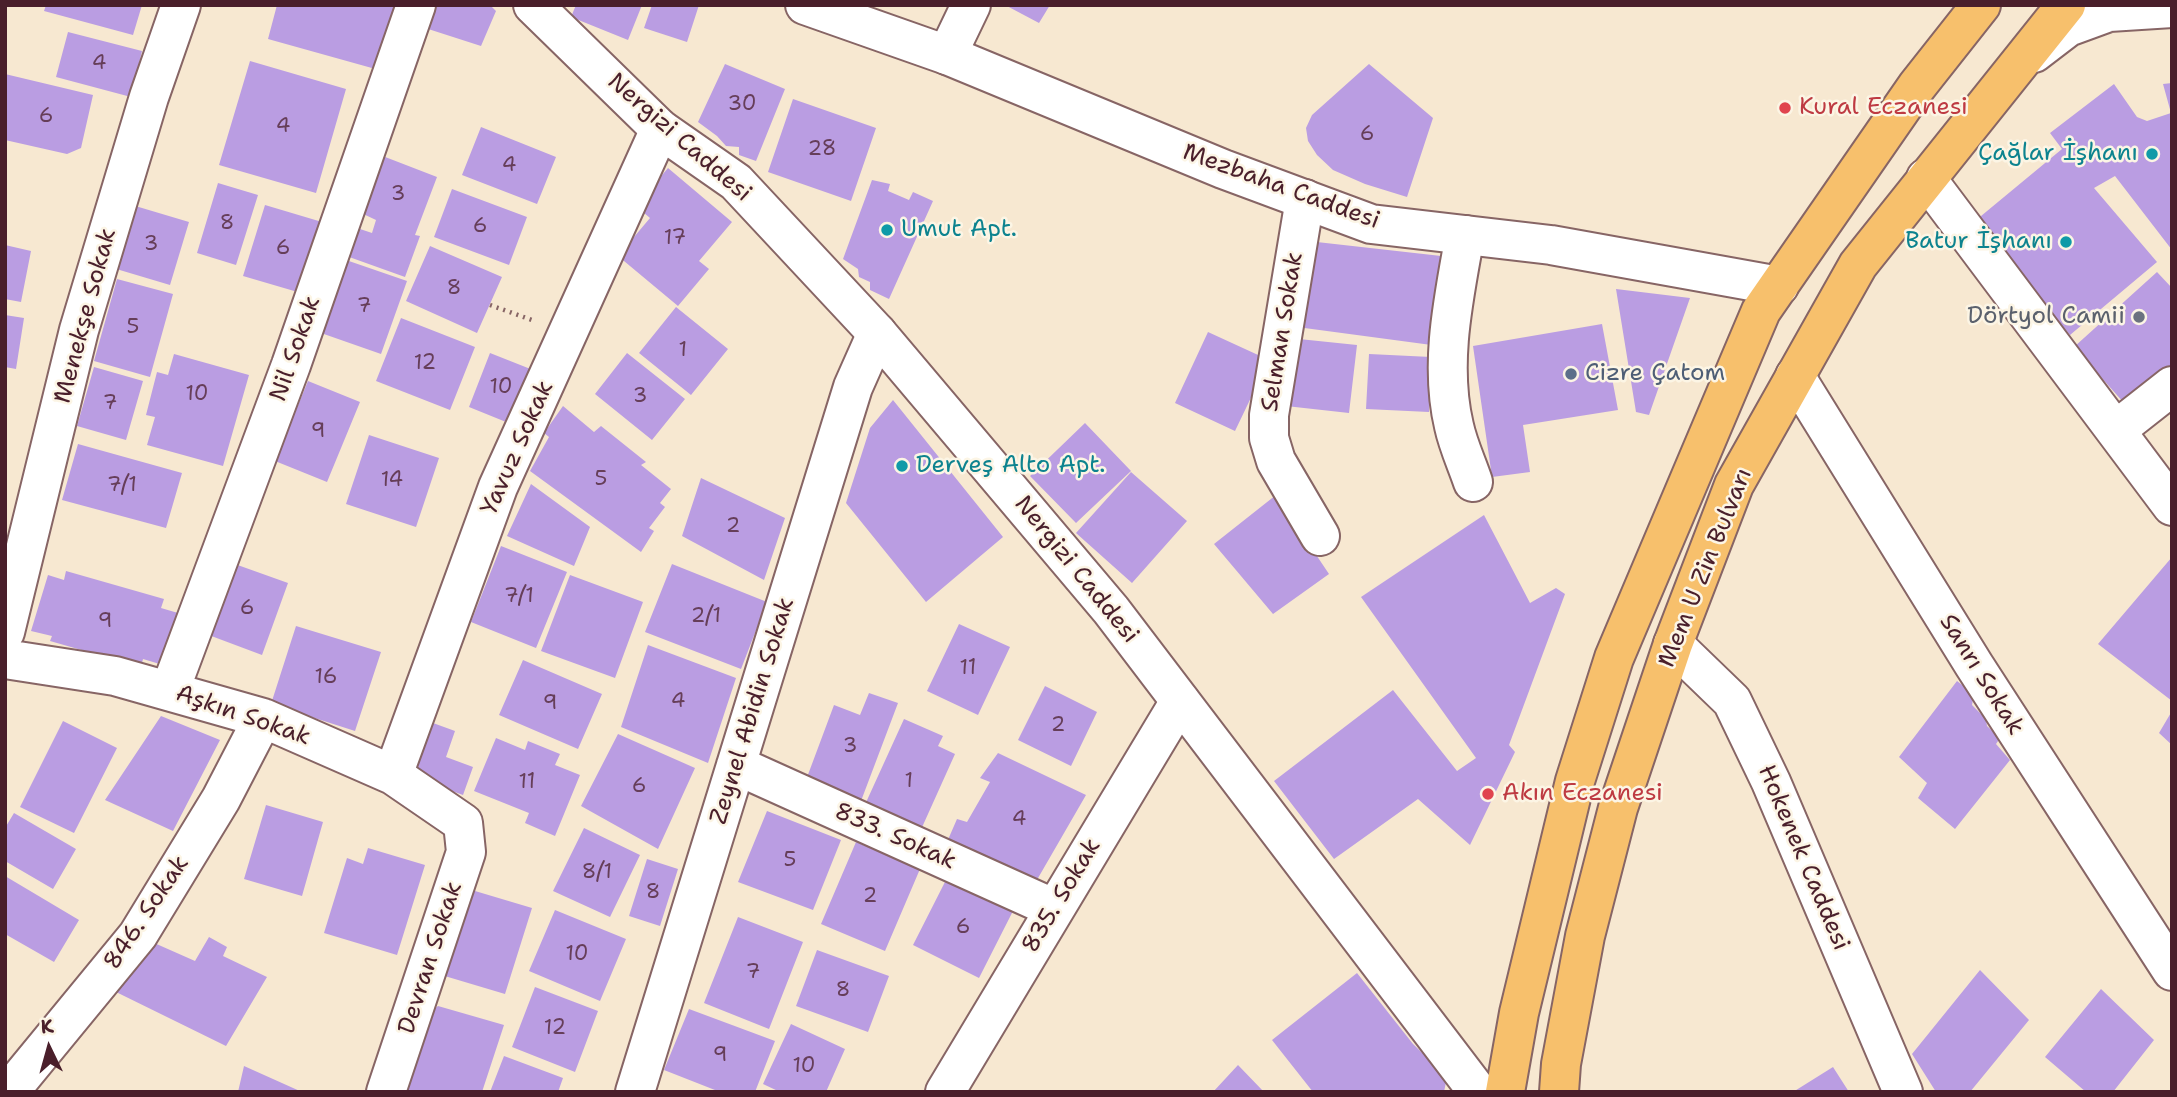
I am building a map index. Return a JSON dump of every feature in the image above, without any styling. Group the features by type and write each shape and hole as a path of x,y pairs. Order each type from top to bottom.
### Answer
{"main road":[{"name":"Mem U Zin Bulvarı","path":"1505,1092 1519,1013 1576,781 1614,658 1762,311 1917,86 1981,5"},
{"name":"Mem U Zin Bulvarı","path":"1559,1092 1561,1064 1586,936 1618,808 1674,644 1734,485 1858,265 2066,5"}],"street":[{"name":"Menekşe Sokak","path":"5,632 79,330 149,97 181,5"},
{"name":"Nil Sokak","path":"170,690 291,365 416,5"},
{"name":"Nergizi Caddesi","path":"533,5 660,129 736,182 877,333 1111,610 1478,1092"},
{"name":"Mezbaha Caddesi","path":"805,5 947,55 1223,169 1371,224 1551,245 1779,286"},
{"path":"947,55 971,5"},
{"path":"2015,67 2068,27 2078,23 2109,12 2172,8"},
{"name":"Yavuz Sokak","path":"393,775 498,487 660,129"},
{"path":"1926,178 2172,506"},
{"name":"Selman Sokak","path":"1305,199 1269,415 1269,438 1276,461 1320,536"},
{"path":"1465,234 1453,305 1447,370 1454,426 1473,482"},
{"name":"Zeynel Abidin Sokak","path":"635,1092 853,387 877,333"},
{"name":"Sanrı Sokak","path":"1796,376 1974,665 2172,971"},
{"path":"2116,430 2172,386"},
{"name":"Hokenek Caddesi","path":"1674,644 1732,701 1772,782 1903,1092"},
{"name":"Aşkın Sokak","path":"5,659 115,676 263,718 393,775 463,823"},
{"name":"835. Sokak","path":"945,1092 1180,701"},
{"name":"846. Sokak","path":"9,1092 138,935 221,799 263,718"},
{"name":"833. Sokak","path":"736,765 1055,909"},
{"name":"Devran Sokak","path":"386,1092 466,852 463,823"}],"building":[{"path":"46,5 142,5 133,35 44,11"},
{"path":"277,5 401,5 379,70 268,39"},
{"path":"430,5 490,5 496,11 481,46 422,27"},
{"path":"576,5 642,5 628,40 571,17"},
{"path":"652,5 699,5 687,42 644,28"},
{"path":"1005,5 1050,5 1039,23"},
{"path":"68,32 142,51 131,97 56,77"},
{"path":"250,61 346,89 316,193 219,165"},
{"path":"725,64 785,89 756,161 739,155 739,147 726,146 698,122"},
{"path":"1369,64 1433,118 1407,197 1365,184 1333,170 1317,155 1308,141 1306,128 1312,115"},
{"path":"5,74 93,95 81,148 67,154 5,140"},
{"name":"Batur İşhanı","path":"2172,83 2172,250 2115,176 2094,188 2157,262 2070,335 1975,221 2062,149 2050,133 2114,84 2137,117 2147,121 2171,113 2163,84"},
{"path":"793,99 876,128 851,201 768,172"},
{"path":"481,127 556,157 537,204 462,175"},
{"path":"380,155 437,177 415,235 420,236 405,277 338,253 348,225 372,233 376,220 359,212"},
{"path":"668,168 732,222 699,261 709,269 678,306 618,256 650,218 636,206"},
{"name":"Umut Apt.","path":"872,180 890,184 888,191 909,200 913,192 933,201 889,299 870,290 870,282 859,277 858,269 843,259"},
{"path":"218,183 258,195 236,265 197,253"},
{"path":"452,189 527,217 509,265 434,237"},
{"path":"132,205 189,222 170,285 113,268"},
{"path":"265,205 322,222 301,293 243,276"},
{"path":"1308,241 1450,257 1439,346 1297,327"},
{"path":"5,245 31,251 21,302 5,299"},
{"path":"430,246 502,277 477,333 406,301"},
{"path":"346,260 407,281 381,354 321,333"},
{"name":"Dörtyol Camii","path":"2157,272 2172,288 2172,378 2133,413 2074,347"},
{"path":"117,279 173,294 150,377 94,361"},
{"path":"1616,289 1690,298 1649,415 1636,412"},
{"path":"676,307 728,349 691,395 639,353"},
{"path":"5,315 24,318 16,369 5,367"},
{"path":"401,318 475,347 450,410 376,381"},
{"path":"1602,324 1618,410 1523,425 1530,472 1492,477 1473,346"},
{"path":"1208,332 1269,360 1235,431 1175,403"},
{"path":"1299,339 1357,345 1349,413 1286,406"},
{"path":"490,353 533,370 511,424 469,407"},
{"path":"627,353 685,399 652,440 595,394"},
{"path":"174,354 249,375 223,466 147,445 155,417 146,415 157,372 168,375"},
{"path":"1369,354 1431,357 1429,412 1366,409"},
{"path":"94,367 143,381 126,440 77,426"},
{"path":"308,381 360,402 327,482 275,461"},
{"name":"Derveş Alto Apt.","path":"893,400 1003,537 926,602 846,503 870,428"},
{"path":"563,406 594,432 601,426 646,462 641,465 671,489 660,503 665,507 649,528 654,531 641,552 530,471 549,437 544,433"},
{"path":"1085,423 1131,471 1076,523 1030,476"},
{"path":"369,435 439,458 416,527 346,504"},
{"path":"78,444 182,473 166,528 62,500"},
{"path":"1131,472 1187,521 1132,583 1076,533"},
{"path":"701,478 785,518 764,580 682,536"},
{"path":"531,484 590,527 574,566 507,536"},
{"path":"1276,495 1329,574 1273,614 1214,544"},
{"path":"1484,515 1530,603 1556,588 1565,594 1509,745 1515,752 1470,845 1418,799 1334,859 1274,781 1393,690 1457,771 1476,758 1361,597"},
{"path":"501,546 567,572 536,648 471,622"},
{"path":"2172,557 2172,701 2098,644"},
{"path":"232,563 288,583 262,655 206,634"},
{"path":"672,564 767,602 741,669 645,632"},
{"path":"66,571 164,599 161,608 178,613 163,665 143,659 141,667 50,641 52,636 31,631 48,575 64,580"},
{"path":"570,575 643,602 615,678 541,651"},
{"path":"959,624 1010,647 978,715 927,691"},
{"path":"296,626 381,652 355,731 271,704"},
{"path":"648,645 736,678 708,763 621,727"},
{"path":"523,660 602,694 578,749 499,715"},
{"path":"1957,681 1974,694 1972,705 1986,719 1987,726 2000,738 1996,744 2010,760 1955,829 1918,798 1927,783 1899,757"},
{"path":"1045,686 1097,712 1071,766 1018,740"},
{"path":"869,693 898,703 861,801 806,780 834,705 860,715"},
{"path":"2172,711 2172,745 2159,733"},
{"path":"161,716 220,740 173,831 105,800"},
{"path":"904,719 943,736 938,746 955,754 919,834 863,809"},
{"path":"63,721 117,748 74,833 20,807"},
{"path":"433,723 455,731 446,757 473,767 463,795 413,777"},
{"path":"618,734 695,768 658,849 581,806"},
{"path":"496,738 525,750 528,741 560,754 555,765 580,775 555,836 525,823 529,813 474,791"},
{"path":"998,753 1086,795 1034,885 947,842 957,819 967,822 990,782 980,778"},
{"path":"266,805 323,822 302,896 244,879"},
{"path":"767,811 841,840 813,910 738,882"},
{"path":"14,813 76,849 53,889 5,861 5,828"},
{"path":"584,828 640,855 610,917 553,891"},
{"path":"856,842 920,869 885,951 821,924"},
{"path":"368,848 425,865 397,955 324,933 347,858 363,864"},
{"path":"647,859 678,869 660,926 629,916"},
{"path":"5,876 79,920 54,962 5,934"},
{"path":"947,878 1013,911 979,978 913,945"},
{"path":"465,888 532,908 505,994 438,974"},
{"path":"555,910 626,939 600,1001 529,971"},
{"path":"738,917 803,942 769,1029 704,1003"},
{"path":"209,937 227,947 223,956 267,977 226,1046 114,991 152,942 195,961"},
{"path":"817,950 889,976 868,1032 796,1006"},
{"path":"1980,970 2029,1020 1970,1092 1936,1092 1912,1054"},
{"path":"1357,973 1413,1044 1447,1077 1444,1092 1313,1092 1272,1040"},
{"path":"535,987 598,1011 575,1072 512,1047"},
{"path":"2101,989 2154,1040 2113,1092 2086,1092 2045,1057"},
{"path":"438,1006 504,1025 482,1092 402,1092 428,1014"},
{"path":"689,1009 775,1041 755,1092 720,1092 664,1070"},
{"path":"791,1024 845,1049 826,1092 780,1092 763,1084"},
{"path":"504,1056 563,1078 558,1092 490,1092"},
{"path":"1238,1065 1264,1092 1213,1092"},
{"path":"244,1066 302,1092 238,1092"},
{"path":"1833,1067 1849,1092 1793,1092"}],"place":[{"name":"Kural Eczanesi","path":"1785,108"},
{"name":"Çağlar İşhanı","path":"2152,154"},
{"name":"Umut Apt.","path":"887,230"},
{"name":"Batur İşhanı","path":"2066,242"},
{"name":"Dörtyol Camii","path":"2139,317"},
{"name":"Cizre Çatom","path":"1571,374"},
{"name":"Derveş Alto Apt.","path":"902,466"},
{"name":"Akın Eczanesi","path":"1488,794"}]}
